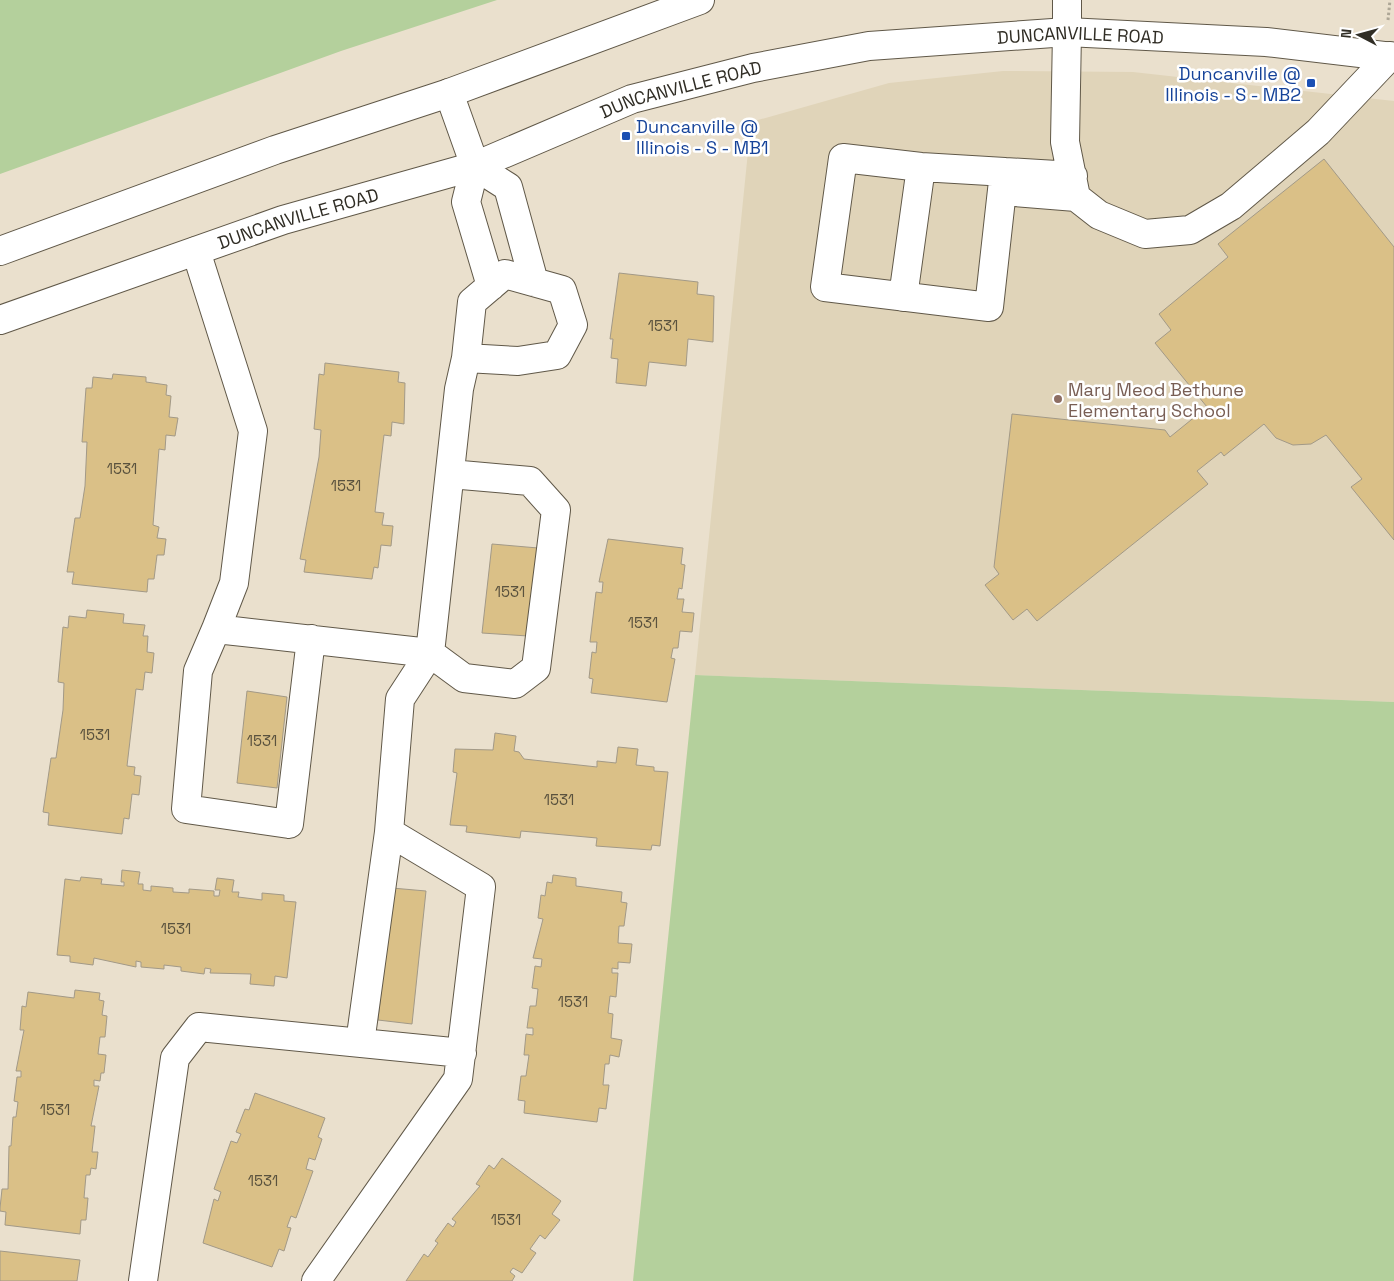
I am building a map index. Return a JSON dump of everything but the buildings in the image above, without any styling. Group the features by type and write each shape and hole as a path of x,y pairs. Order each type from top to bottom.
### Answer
{"main road":[{"path":"0,251 275,150 449,93 700,0"},
{"path":"1067,0 1065,142 1075,186 1099,215 1145,234 1190,230 1231,206 1318,132 1392,57"},
{"name":"DUNCANVILLE ROAD","path":"0,320 283,220 476,166 632,99 753,68 869,46 1067,32 1266,42 1392,57"},
{"path":"449,93 476,166 466,202 491,286"},
{"path":"1003,182 988,307 825,287 843,158 921,167 1003,182 1075,186"},
{"path":"476,166 508,187 534,282"},
{"path":"903,297 921,167"},
{"path":"196,251 252,431 234,583 198,671 186,809 289,824 311,639"},
{"path":"360,1043 389,832 400,699 430,653 460,389 466,358 472,302 505,274 562,290 573,325 557,355 518,361 466,358"},
{"path":"216,628 430,653 464,678 515,684 536,668 556,510 530,481 450,474"},
{"path":"316,1281 458,1079 481,887 389,832"},
{"path":"143,1281 175,1058 199,1028 462,1053"}],"path":[{"path":"1388,20 1390,0"}],"shaded area":[{"name":"Mary Meod Bethune Elementary School","path":"1003,71 1133,72 1394,101 1394,702 695,675 751,122 889,83"}],"green space":[{"path":"0,0 497,0 341,51 0,174"},
{"path":"695,675 1394,702 1394,1281 633,1281"}],"place":[{"name":"Duncanville @ Illinois - S - MB2","path":"1311,83"},
{"name":"Duncanville @ Illinois - S - MB1","path":"626,136"},
{"name":"Mary Meod Bethune Elementary School","path":"1058,399"}]}
